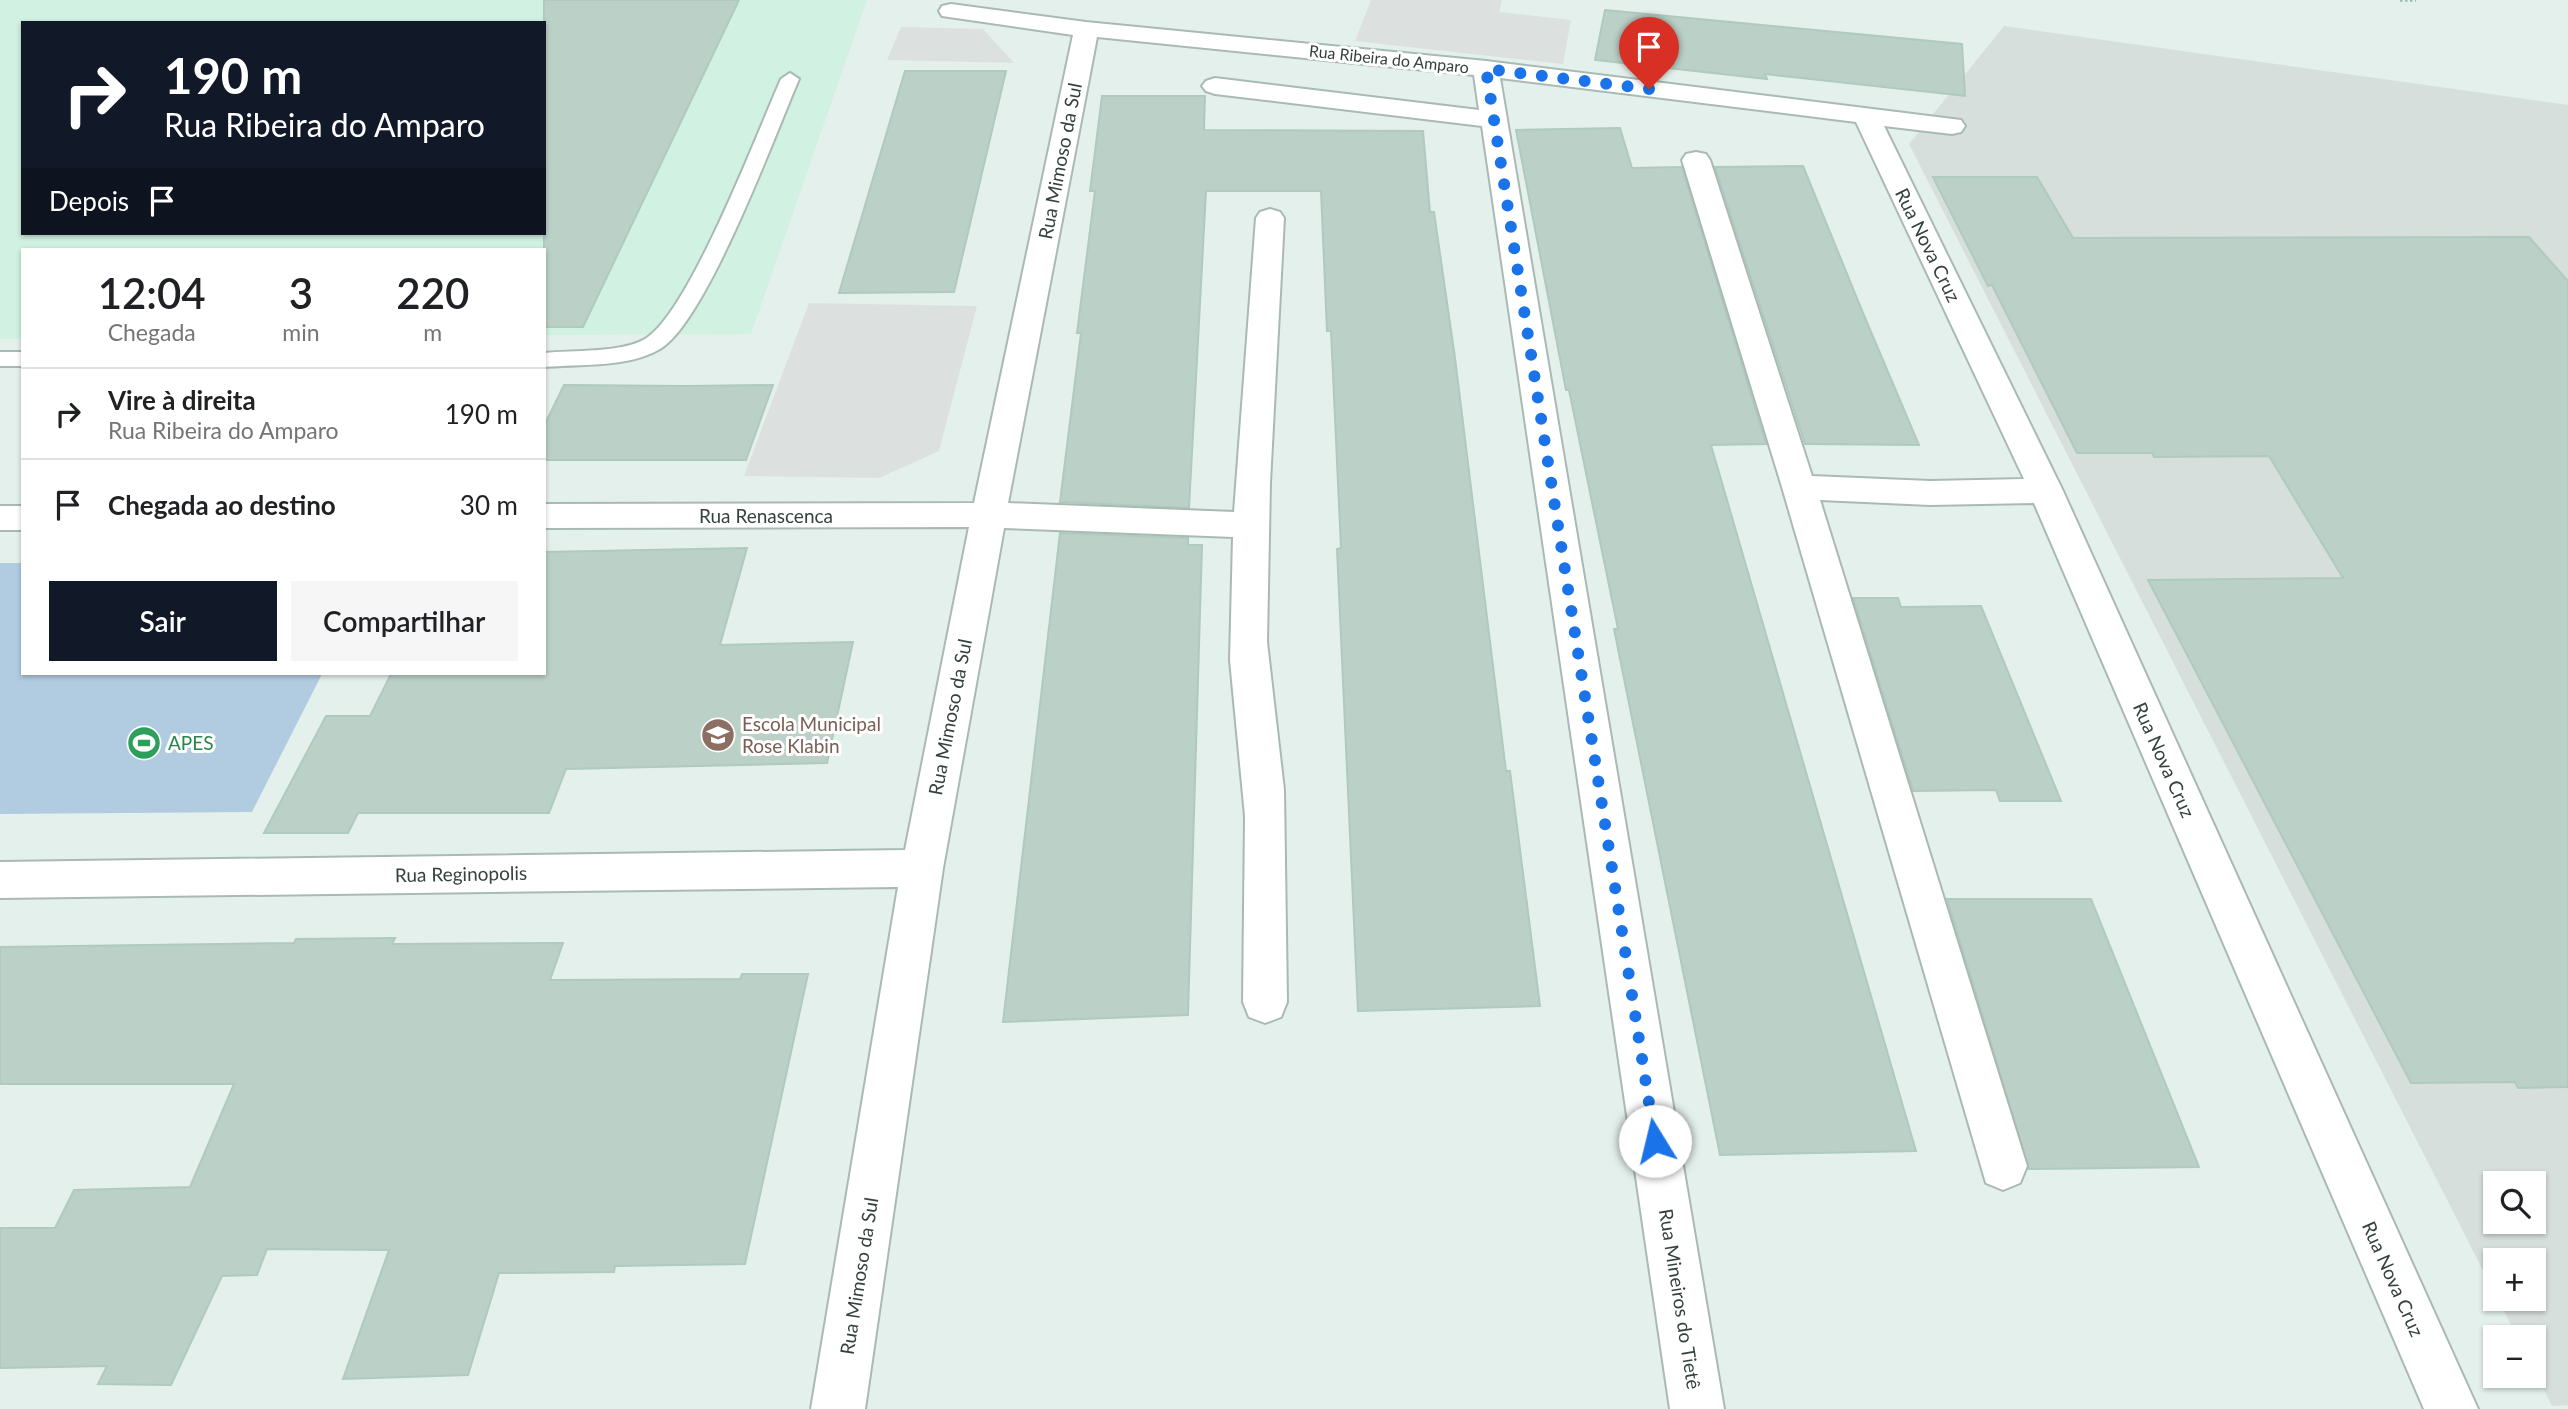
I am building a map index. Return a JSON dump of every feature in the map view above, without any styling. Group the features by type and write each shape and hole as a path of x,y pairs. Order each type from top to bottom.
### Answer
{"street":[{"name":"Rua Ribeira do Amparo","path":"951,11 1086,29 1486,69 1952,126"},
{"name":"Rua Mimoso da Sul","path":"838,1409 922,868 1086,29"},
{"name":"Rua Mineiros do Tietê","path":"1486,69 1697,1409"},
{"path":"1215,86 1494,120"},
{"name":"Rua Nova Cruz","path":"1866,116 2046,491 2451,1409"},
{"path":"1696,160 1799,488 2003,1166"},
{"path":"1265,1002 1264,793 1260,743 1249,676 1248,643 1252,525 1270,218"},
{"path":"1799,488 1930,494 2046,491"},
{"name":"Rua Renascenca","path":"546,516 989,515 1252,525"},
{"path":"0,518 21,518"},
{"name":"Rua Reginopolis","path":"0,880 922,868"}],"lane":[{"path":"546,360 629,353 653,344 670,328 703,277 790,79"},
{"path":"0,359 21,359"}],"path":[{"path":"2400,0 2416,0"}],"shaded area":[{"path":"0,0 867,0 751,334 546,335 546,248 21,248 21,339 0,339"},
{"path":"1371,0 1502,0 1499,12 1571,20 1563,64 1355,41"},
{"path":"2004,26 2568,105 2568,1405 2552,1406 2543,1388 2546,1388 2546,1325 2511,1325 2504,1311 2546,1311 2546,1248 2483,1248 2483,1270 1909,144"},
{"path":"901,27 983,29 1014,63 887,60"},
{"path":"809,303 977,306 939,451 879,478 744,476"},
{"name":"APES","path":"0,563 21,563 21,675 321,675 252,812 0,814"}],"building":[{"path":"544,0 739,0 583,327 546,327"},
{"path":"1605,10 1962,44 1965,96 1765,74 1767,79 1595,60"},
{"path":"905,71 1006,71 954,292 839,293"},
{"path":"1102,96 1205,96 1204,130 1423,131 1430,212 1434,212 1455,358 1506,771 1510,771 1540,1006 1358,1011 1337,549 1341,548 1331,331 1327,331 1321,191 1206,191 1189,508 1060,502 1081,333 1077,333 1095,191 1090,191"},
{"path":"1620,128 1632,168 1682,167 1766,444 1711,445 1916,1151 1720,1155 1614,629 1618,629 1569,390 1566,390 1516,130"},
{"path":"1803,166 1919,445 1805,444 1715,167"},
{"path":"1933,177 2037,177 2073,238 2529,237 2568,281 2568,1087 2518,1088 2515,1082 2411,1083 2148,580 2343,578 2269,456 2154,457 2152,453 2077,453 1992,285 1988,286"},
{"path":"564,385 773,385 746,460 546,460 546,422"},
{"path":"1060,533 1188,538 1188,545 1202,545 1188,1015 1003,1022"},
{"path":"747,548 720,645 853,642 827,763 566,769 549,813 358,813 348,833 264,833 326,716 370,716 390,675 546,675 546,552"},
{"path":"1853,598 1898,598 1901,607 1981,606 2061,801 2000,801 1996,790 1913,791"},
{"path":"1947,899 2091,899 2199,1167 2029,1169"},
{"path":"395,938 392,944 563,943 550,980 740,979 742,974 808,974 745,1264 615,1266 614,1272 499,1273 468,1375 343,1379 389,1250 267,1249 257,1275 222,1276 171,1385 98,1384 107,1366 0,1368 0,1228 55,1228 74,1190 190,1187 234,1084 0,1084 0,947 294,943 296,939"}],"place":[{"name":"Escola Municipal Rose Klabin","path":"718,735"},
{"name":"APES","path":"144,743"}],"route":[{"path":"1649,89 1486,69 1655,1141"}]}
